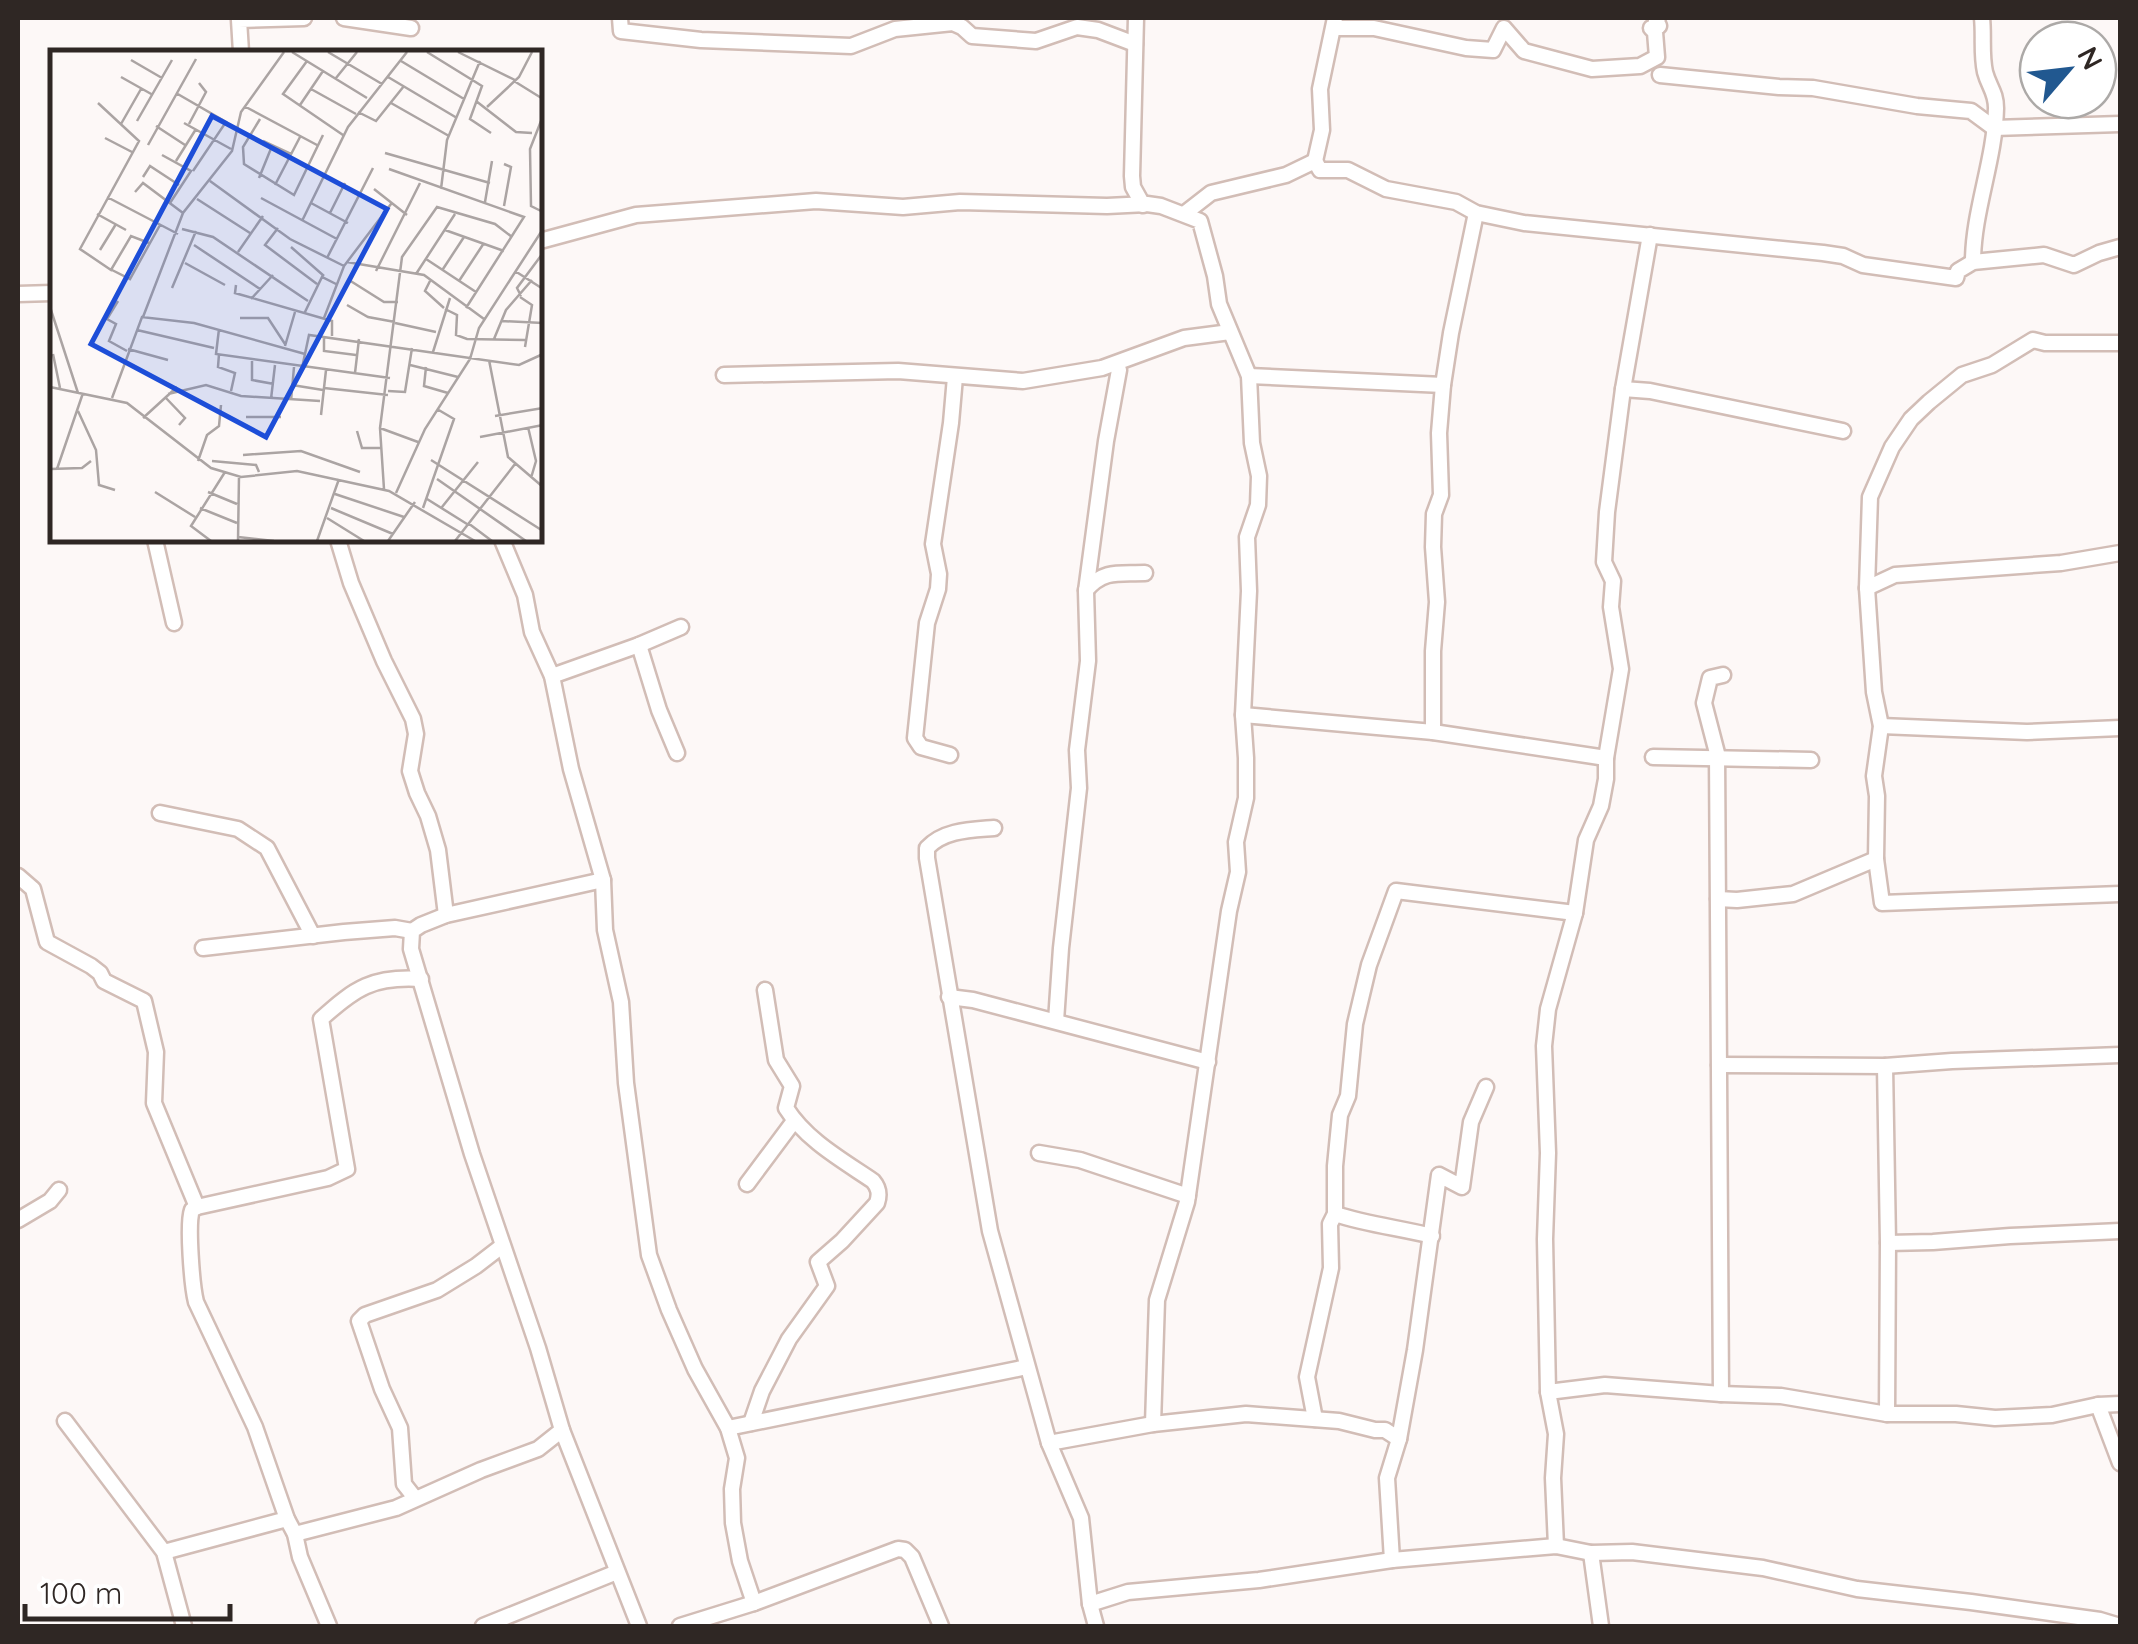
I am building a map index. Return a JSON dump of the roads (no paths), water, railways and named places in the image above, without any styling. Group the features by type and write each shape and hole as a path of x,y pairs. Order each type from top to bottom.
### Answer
{"street":[{"path":"241,50 239,20 304,18"},
{"path":"344,18 411,28"},
{"path":"620,18 621,31 701,40 851,46 895,29 961,22 972,36 1036,41 1077,27 1098,30 1135,44"},
{"path":"1136,18 1132,176 1133,187 1143,204"},
{"path":"1504,23 1524,51 1592,69 1640,66 1657,58 1655,32 1651,28 1659,26 1658,18"},
{"path":"1972,262 1996,94 1986,73 1982,18"},
{"path":"1504,23 1493,50 1334,23 1320,89 1322,130 1314,161 1320,170 1348,170 1386,189 1456,202 1476,212 1524,223 1823,253 1843,256 1862,265 1956,278 1958,271 1972,262 2044,255 2074,265 2120,247"},
{"path":"1660,75 1813,88 1971,111 1994,128 2120,124"},
{"path":"1184,214 1211,193 1286,175 1314,161"},
{"path":"542,239 636,215 816,201 903,207 960,202 1143,204 1162,206 1200,222 1218,304 1249,376 1252,444 1260,476 1258,505 1247,537 1249,620 1243,716 1246,798 1236,842 1238,872 1188,1196 1157,1300 1153,1424"},
{"path":"1433,732 1432,651 1437,620 1433,546 1434,514 1441,495 1443,385 1476,212"},
{"path":"1556,1546 1556,1434 1548,1392 1544,1046 1548,1009 1574,913 1586,840 1601,806 1621,668 1612,607 1613,581 1604,562 1606,512 1650,235"},
{"path":"18,294 50,293"},
{"path":"724,376 898,371 1023,381 1102,368 1184,338 1230,332"},
{"path":"2120,343 2033,340 1992,365 1962,375 1920,410 1892,447 1870,497 1867,588 1874,692 1881,726 1874,776 1876,859 1882,903 2120,894"},
{"path":"1056,1021 1079,788 1077,750 1088,661 1086,591 1119,370"},
{"path":"1249,376 1443,385"},
{"path":"950,755 921,747 915,738 927,622 940,574 934,544 955,377"},
{"path":"1624,389 1843,431"},
{"path":"155,542 174,623"},
{"path":"339,542 351,583 412,719 416,734 410,771 438,850 446,915"},
{"path":"503,542 525,596 532,632 552,676 572,769 603,880 606,930 620,1002 626,1084 649,1255 668,1310 728,1428 737,1458 732,1489 733,1523 754,1602"},
{"path":"1867,588 1894,575 2001,568 2120,553"},
{"path":"1086,591 1096,578 1104,575 1145,573"},
{"path":"552,676 639,646 681,626"},
{"path":"639,646 677,753"},
{"path":"1721,1394 1718,753 1704,702 1710,678 1723,675"},
{"path":"1243,716 1433,732 1606,758"},
{"path":"1881,726 2027,732 2120,728"},
{"path":"1653,758 1811,760"},
{"path":"160,814 238,829 267,848 313,936"},
{"path":"994,828 953,833 927,848 990,1231 1049,1442 1081,1518 1096,1626"},
{"path":"1718,899 1793,894 1876,859"},
{"path":"18,876 34,889 47,942 91,966 104,982 144,1001 156,1052 154,1103 197,1208"},
{"path":"204,948 395,928 412,931 446,915 603,880"},
{"path":"1315,1420 1307,1377 1331,1268 1330,1224 1334,1214 1340,1116 1348,1096 1355,1024 1369,965 1396,891 1574,913"},
{"path":"412,931 411,949 472,1154 562,1430 639,1626"},
{"path":"330,1626 300,1558 295,1534 254,1427 196,1302 188,1223 192,1210 197,1208 328,1178 347,1169 321,1019 344,998 376,980 421,980"},
{"path":"751,1424 762,1391 789,1339 827,1286 818,1262 854,1228 879,1196 873,1181 815,1140 786,1108 792,1086 776,1060 765,990"},
{"path":"949,997 1208,1062"},
{"path":"1719,1065 1885,1066 2120,1055"},
{"path":"1885,1066 1887,1414"},
{"path":"1392,1560 1387,1478 1399,1439 1415,1350 1438,1175 1462,1188 1471,1122 1486,1088"},
{"path":"747,1184 794,1121"},
{"path":"1040,1153 1080,1160 1188,1196"},
{"path":"18,1220 50,1202 60,1190"},
{"path":"1334,1214 1432,1236"},
{"path":"1888,1243 2120,1231"},
{"path":"415,1498 404,1484 400,1428 359,1321 365,1315 437,1290 502,1246"},
{"path":"728,1428 1027,1367"},
{"path":"1548,1392 1605,1385 1780,1396 1887,1414 2018,1418 2120,1404"},
{"path":"2098,1406 2120,1463"},
{"path":"1049,1442 1153,1424 1246,1414 1339,1420 1384,1430 1399,1439"},
{"path":"65,1421 164,1552 184,1626"},
{"path":"295,1534 396,1508 538,1449 562,1430"},
{"path":"164,1552 288,1519"},
{"path":"1090,1604 1128,1592 1259,1580 1392,1560 1556,1546 1764,1568 1857,1589 2100,1620 2120,1626"},
{"path":"680,1626 898,1549 912,1556 940,1626"},
{"path":"1591,1552 1601,1626"},
{"path":"483,1626 617,1572"}]}
